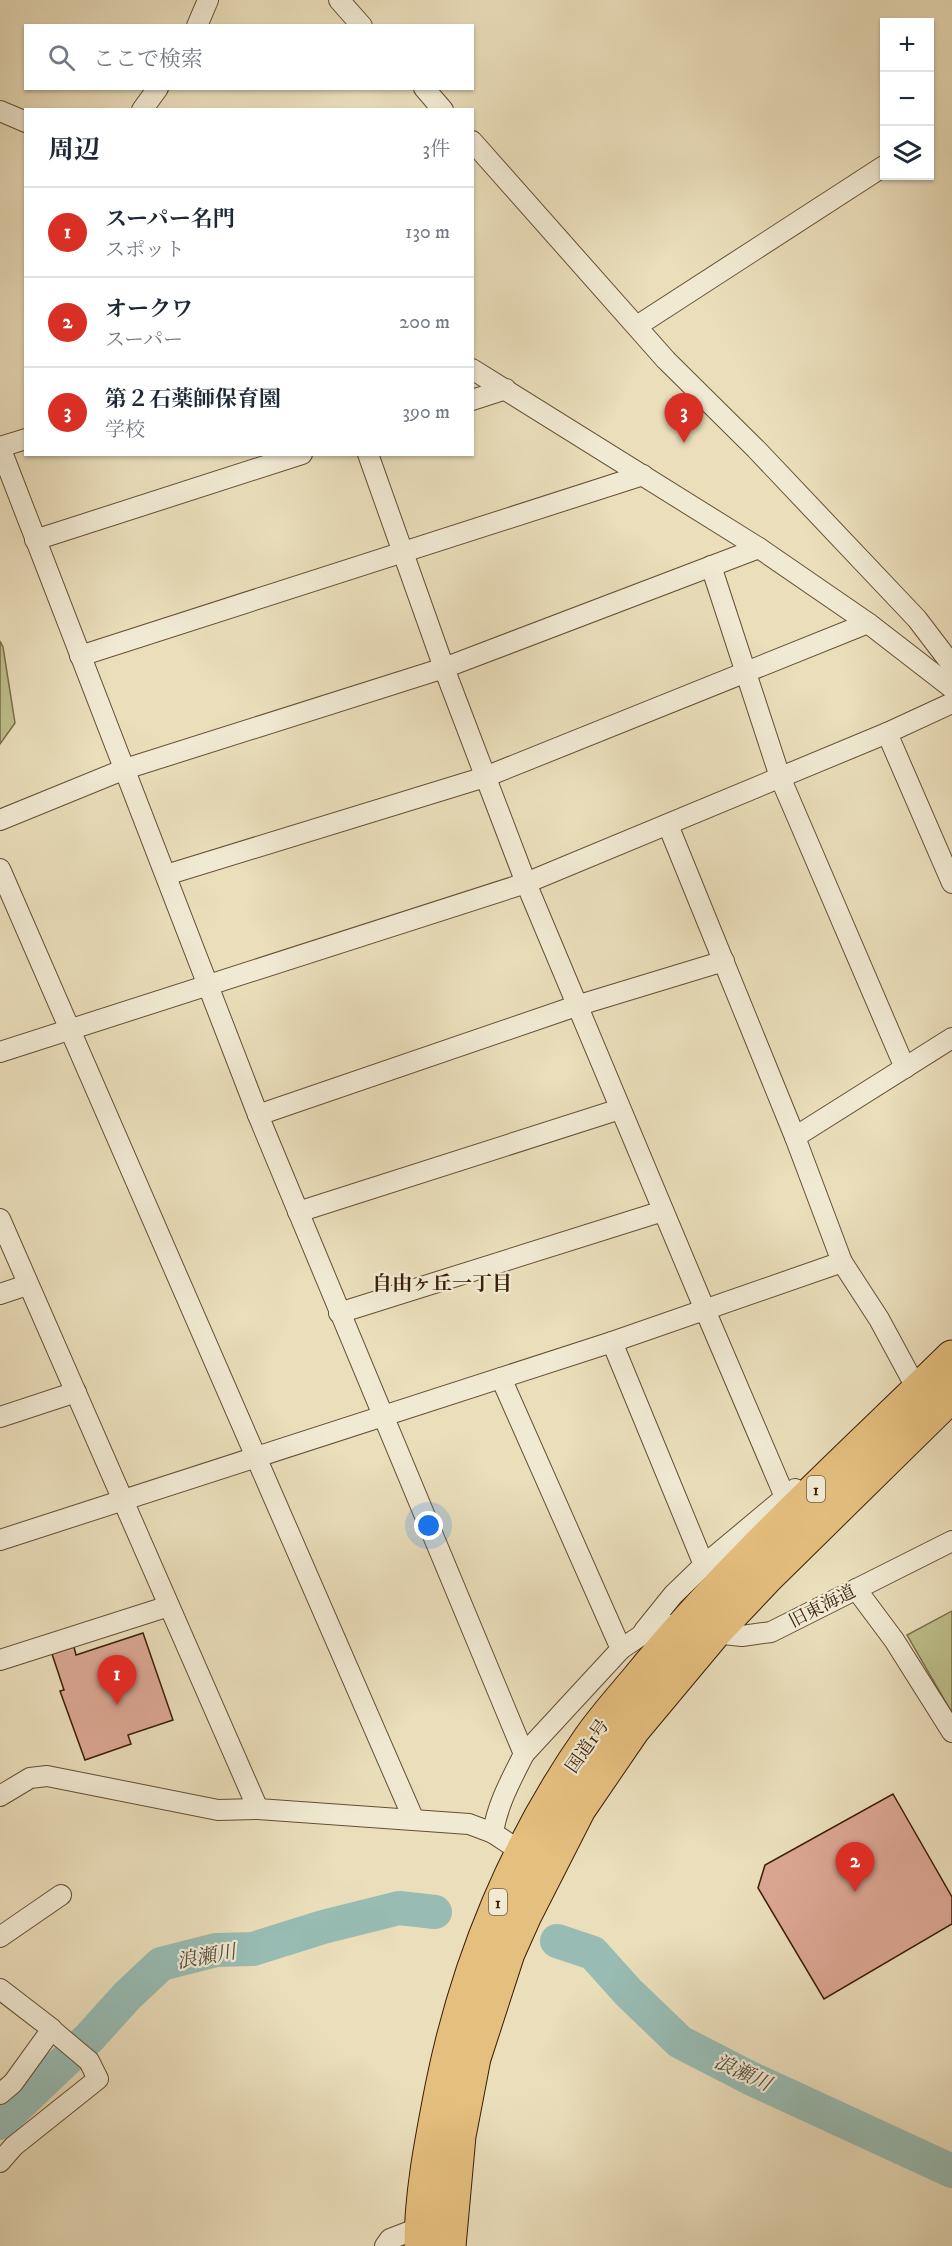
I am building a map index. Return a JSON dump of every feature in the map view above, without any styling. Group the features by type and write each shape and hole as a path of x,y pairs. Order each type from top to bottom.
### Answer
{"highway":[{"name":"国道1号","path":"449,2246 459,2136 474,2058 508,1953 579,1809 747,1557 952,1358"},
{"name":"国道1号","path":"421,2237 433,2132 449,2049 472,1974 520,1852 590,1737 699,1629 768,1576 952,1395"}],"street":[{"path":"198,24 208,0"},
{"path":"339,0 360,24"},
{"path":"143,108 157,90"},
{"path":"426,90 441,108"},
{"path":"0,111 24,121"},
{"path":"474,143 666,360 756,448 917,619 952,665"},
{"path":"637,326 880,169"},
{"path":"474,370 759,548 868,623 952,688"},
{"path":"474,399 506,389"},
{"path":"24,440 0,447 35,540 258,1115 524,1754"},
{"path":"35,540 296,456"},
{"path":"369,456 444,668 526,883 785,1497"},
{"path":"80,656 643,475"},
{"path":"0,820 125,769 444,668 759,548"},
{"path":"711,566 780,777 904,1068"},
{"path":"166,875 485,777 868,623"},
{"path":"0,1052 526,883 669,825 952,703"},
{"path":"886,733 952,883"},
{"path":"669,825 795,1137 842,1262 879,1319 918,1390"},
{"path":"0,869 414,1820"},
{"path":"258,1115 576,1006 724,961"},
{"path":"795,1137 952,1038"},
{"path":"298,1212 620,1109"},
{"path":"339,1313 663,1211"},
{"path":"0,1219 258,1809"},
{"path":"0,1540 612,1342 842,1262"},
{"path":"0,1294 27,1285"},
{"path":"612,1342 704,1565"},
{"path":"501,1378 621,1649"},
{"path":"0,1417 76,1392"},
{"path":"493,1833 495,1819 524,1754 621,1649 640,1635 673,1595 704,1565 834,1456 883,1424"},
{"name":"旧東海道","path":"640,1635 655,1626 699,1629 742,1636 771,1632 952,1541"},
{"path":"856,1589 894,1640 952,1732"},
{"path":"0,1660 169,1606"},
{"path":"0,1796 30,1778 46,1776 218,1810 258,1809 469,1824 493,1833 548,1869"},
{"path":"0,1937 61,1895"},
{"path":"0,1989 89,2061 98,2079 14,2146 0,2162"},
{"path":"0,2094 12,2083 54,2032"},
{"path":"385,2246 390,2239 421,2237"}],"green space":[{"path":"0,641 3,647 15,723 0,744"},
{"path":"952,1611 952,1713 907,1635"}],"building":[{"path":"143,1633 173,1720 128,1735 131,1744 85,1760 60,1691 64,1690 52,1654 74,1647 76,1655"},
{"path":"893,1794 952,1897 952,1924 824,1999 758,1888 765,1865"}],"waterway":[{"name":"浪瀬川","path":"0,2123 90,2037 127,1996 161,1964 216,1950 253,1949 323,1927 399,1908 435,1912"},
{"name":"浪瀬川","path":"557,1941 593,1953 628,1992 680,2042 750,2078 952,2171"}],"place":[{"name":"第２石薬師保育園","path":"684,443"},
{"name":"スーパー名門","path":"117,1705"},
{"name":"オークワ","path":"855,1892"}],"district":[{"name":"自由ヶ丘一丁目","path":"442,1283"}]}
